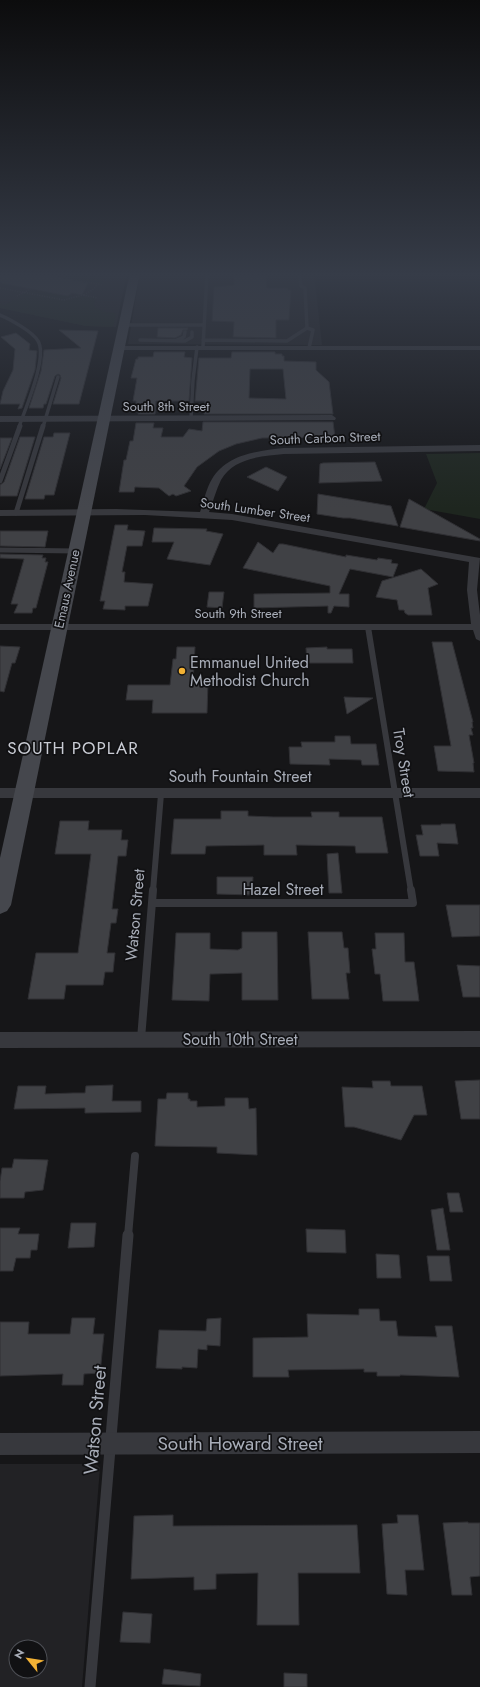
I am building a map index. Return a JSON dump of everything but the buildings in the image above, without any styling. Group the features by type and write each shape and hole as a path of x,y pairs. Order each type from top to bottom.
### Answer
{"main road":[{"name":"Emaus Avenue","path":"0,904 118,352"}],"street":[{"name":"South 8th Street","path":"0,419 332,418"},
{"name":"South Carbon Street","path":"204,514 217,478 222,472 237,461 258,454 284,451 480,448"},
{"name":"South Lumber Street","path":"0,513 84,512 204,514 261,521 478,560"},
{"path":"478,560 472,577 471,595 478,632"},
{"name":"South 9th Street","path":"0,627 368,627 478,632"},
{"name":"South Fountain Street","path":"0,793 480,793"},
{"name":"South 10th Street","path":"0,1040 480,1040"},
{"name":"South Howard Street","path":"0,1444 480,1442"}],"lane":[{"path":"0,481 37,377 41,352"},
{"path":"191,418 193,380 199,352"},
{"path":"16,513 58,377"},
{"path":"0,550 76,551"},
{"name":"Troy Street","path":"368,627 413,903"},
{"name":"Watson Street","path":"141,1040 161,794"},
{"name":"Hazel Street","path":"152,903 413,903"},
{"name":"Watson Street","path":"90,1687 135,1156"}],"shaded area":[{"path":"480,453 480,519 424,509 437,483 426,454"},
{"path":"0,1464 96,1464 100,1468 82,1687 0,1687"}],"place":[{"name":"Emmanuel United Methodist Church","path":"182,671"}],"district":[{"name":"SOUTH POPLAR","path":"73,748"}]}
